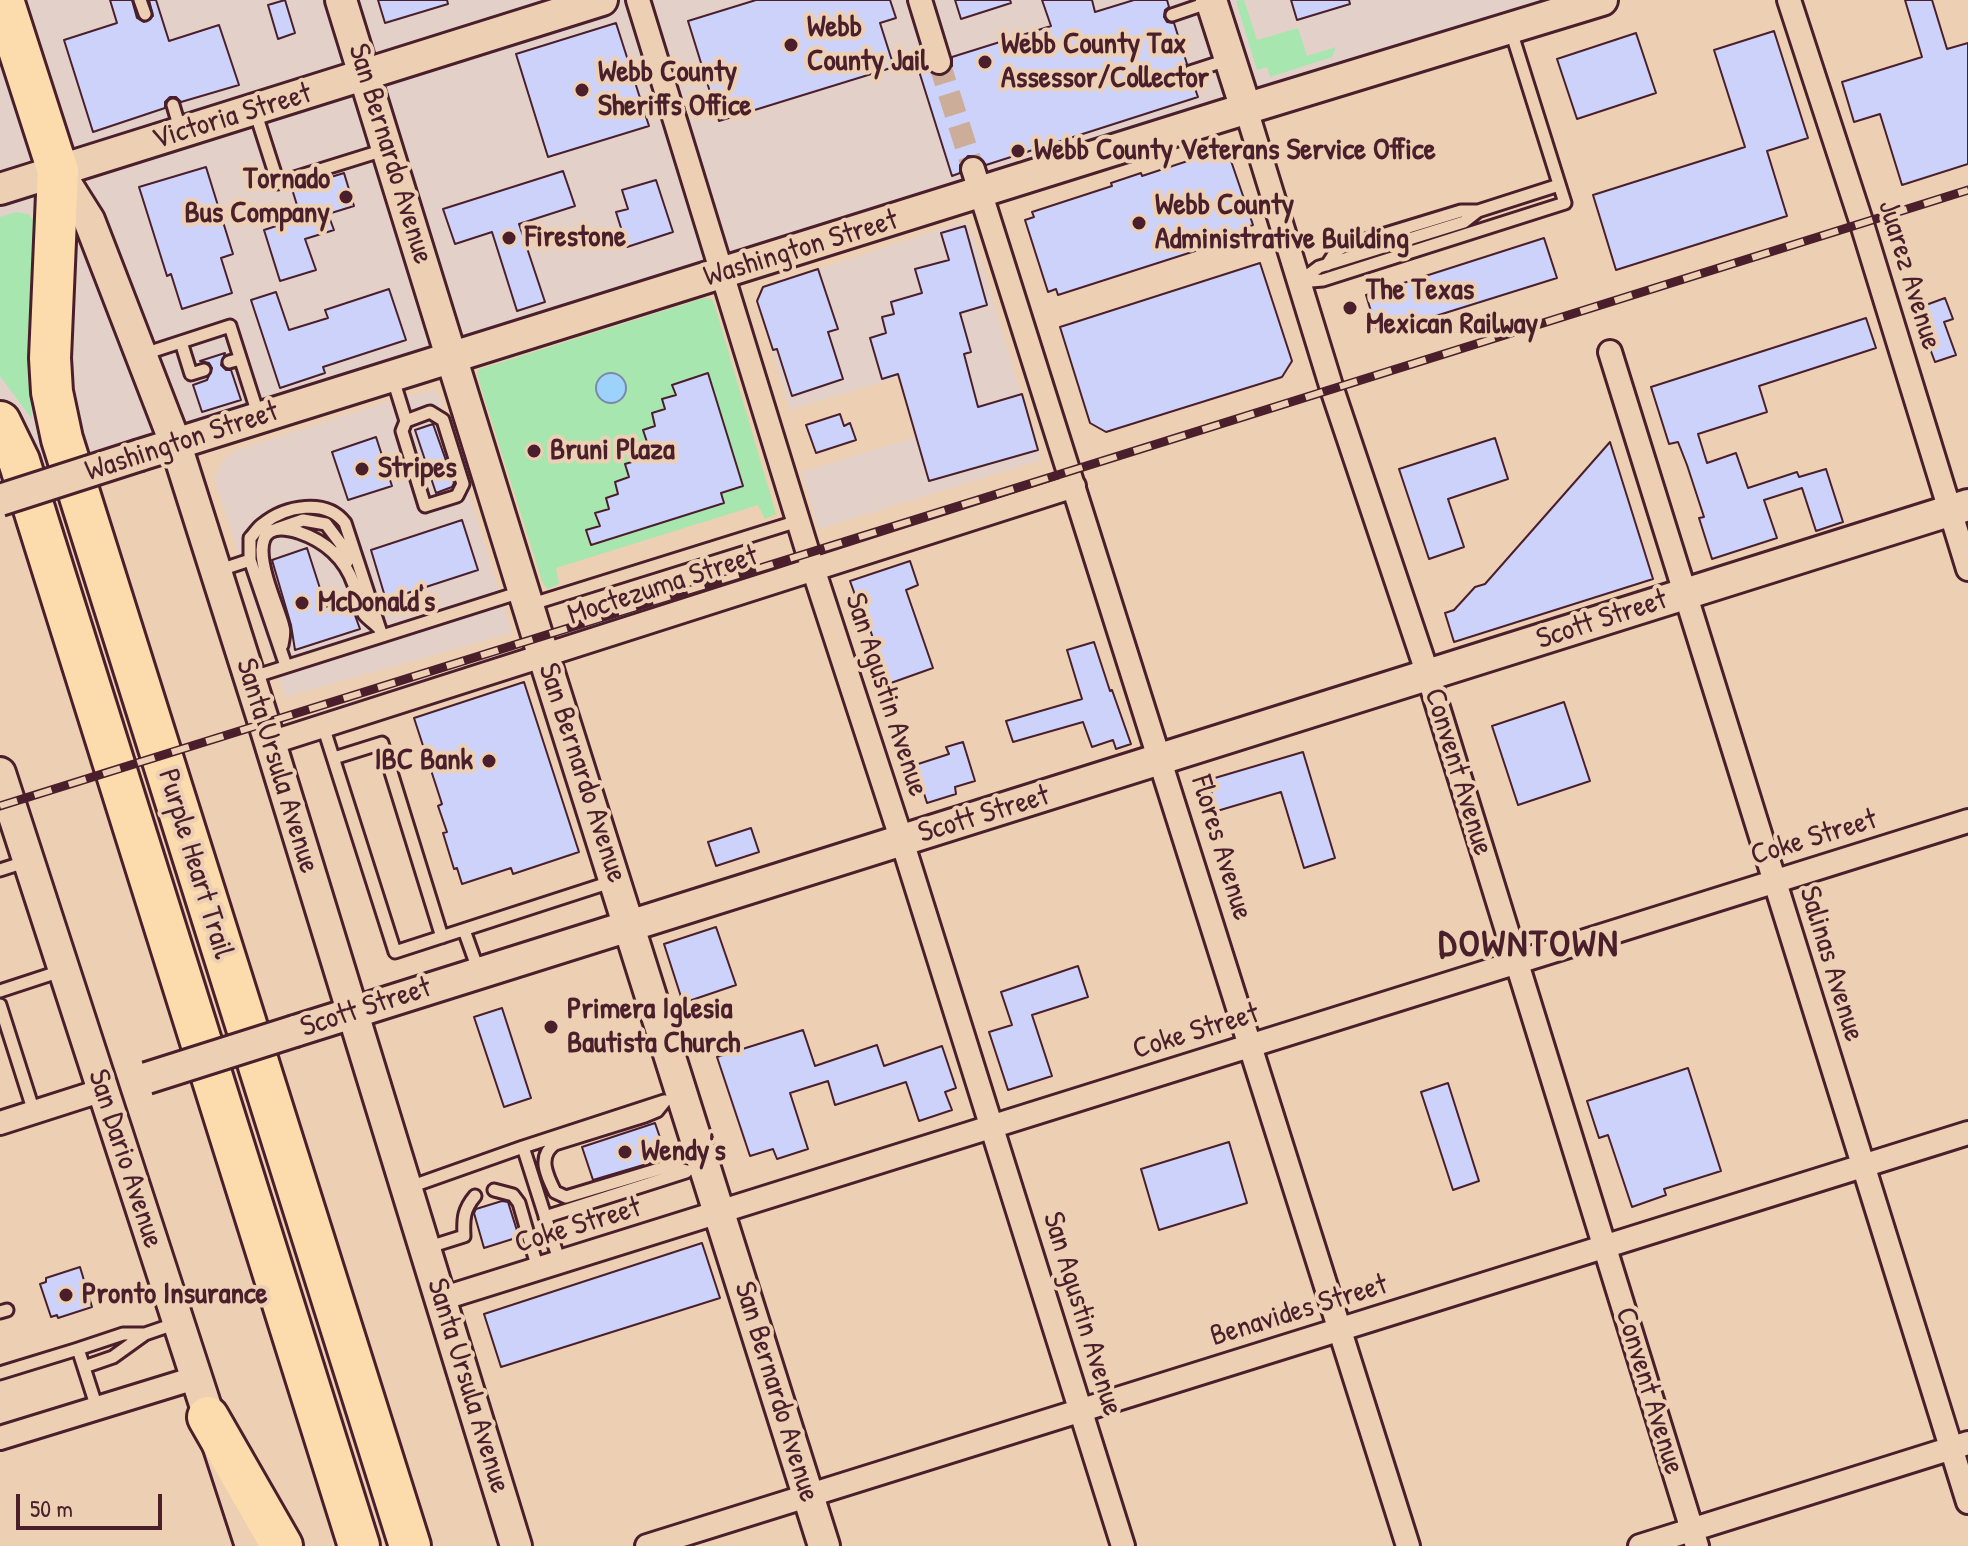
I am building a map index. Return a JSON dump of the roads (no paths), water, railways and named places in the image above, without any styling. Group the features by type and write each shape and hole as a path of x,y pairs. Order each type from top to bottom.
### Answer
{"highway":[{"name":"Santa Ursula Avenue","path":"3,0 58,171"},
{"name":"Purple Heart Trail","path":"58,171 50,358 52,392 62,439 410,1546"},
{"name":"Purple Heart Trail","path":"0,422 19,461 359,1546"},
{"path":"208,1417 282,1546"}],"main road":[{"name":"San Bernardo Avenue","path":"341,0 452,356 456,416 476,480 526,598 545,656 631,926 674,1098 696,1168 720,1213 824,1546"},
{"name":"Victoria Street","path":"0,189 58,171 177,119 254,110 602,0"},
{"name":"Washington Street","path":"0,500 724,273 978,181 1246,109 1602,0"},
{"name":"Convent Avenue","path":"1211,1 1246,109"},
{"name":"Santa Ursula Avenue","path":"58,171 89,220 176,445 516,1546"},
{"name":"Scott Street","path":"103,1090 1959,508"},
{"name":"San Dario Avenue","path":"0,773 8,821 29,860 251,1546"}],"street":[{"name":"San Agustin Avenue","path":"638,0 813,570 902,841 1123,1546"},
{"path":"920,0 939,62"},
{"name":"Juarez Avenue","path":"1789,0 1959,508 1968,569"},
{"name":"Convent Avenue","path":"1246,109 1298,282 1428,675 1695,1538"},
{"name":"Flores Avenue","path":"978,181 1408,1546"},
{"name":"Salinas Avenue","path":"1610,352 1863,1166 1960,1446 1968,1502"},
{"name":"Moctezuma Street","path":"270,743 1074,486"},
{"name":"Coke Street","path":"441,1299 1968,821"},
{"name":"Scott Street","path":"0,1123 103,1090"},
{"name":"Benavides Street","path":"647,1546 1968,1133"},
{"path":"0,1438 195,1378"},
{"path":"1640,1546 1695,1538 1960,1446"}],"lane":[{"path":"140,0 145,14"},
{"path":"1172,15 1211,1"},
{"path":"1298,282 1323,280 1565,203 1510,29"},
{"path":"1190,72 1230,59"},
{"path":"254,110 278,183 388,148"},
{"path":"1298,282 1327,265 1464,222 1478,211 1559,185"},
{"path":"141,355 230,326 234,360 260,418"},
{"path":"181,342 191,374 204,370"},
{"path":"392,375 406,421 402,431 425,506 457,496 476,480 451,458 444,436 456,416 430,412 406,421"},
{"path":"414,469 424,458"},
{"path":"420,490 431,478"},
{"path":"286,666 250,560 250,538 264,523 285,513 314,505 331,511 345,523 380,631"},
{"path":"281,649 285,631 260,555 263,539 294,521 326,524 341,544 363,613 380,631"},
{"path":"250,678 380,631 526,598 798,521"},
{"path":"272,531 284,529 301,533 340,557 350,574"},
{"path":"216,571 250,560"},
{"path":"323,726 395,952 616,881"},
{"path":"334,758 382,743 442,937"},
{"path":"0,870 29,860"},
{"path":"464,930 479,973"},
{"path":"0,991 64,970"},
{"path":"0,1005 34,1112"},
{"path":"407,1188 674,1098"},
{"path":"674,1098 645,1116 555,1144 549,1148 544,1159 547,1177 555,1192 566,1197 669,1166 696,1168"},
{"path":"523,1147 545,1217 549,1266"},
{"path":"545,1217 696,1168"},
{"path":"494,1190 513,1195 519,1203 549,1266"},
{"path":"426,1248 464,1236 463,1218 475,1196"},
{"path":"84,1367 113,1357 145,1334 178,1323"},
{"path":"0,1373 123,1334 145,1334"},
{"path":"78,1349 97,1408"}],"water":[{"path":"611,373 622,377 626,388 622,399 611,403 600,399 596,388 600,377"}],"tunnel":[{"path":"939,62 973,169"}],"railway":[{"path":"0,806 1968,190"}],"place":[{"name":"Webb County Jail","path":"791,45"},
{"name":"Webb County Tax Assessor/Collector","path":"985,62"},
{"name":"Webb County Sheriffs Office","path":"582,90"},
{"name":"Webb County Veterans Service Office","path":"1018,151"},
{"name":"Tornado Bus Company","path":"346,197"},
{"name":"Webb County Administrative Building","path":"1139,223"},
{"name":"Firestone","path":"509,238"},
{"name":"The Texas Mexican Railway","path":"1350,308"},
{"name":"Bruni Plaza","path":"534,451"},
{"name":"Stripes","path":"362,469"},
{"name":"McDonald's","path":"302,603"},
{"name":"IBC Bank","path":"489,761"},
{"name":"Primera Iglesia Bautista Church","path":"551,1027"},
{"name":"Wendy's","path":"625,1152"},
{"name":"Pronto Insurance","path":"66,1295"}],"district":[{"name":"DOWNTOWN","path":"1529,946"}]}
